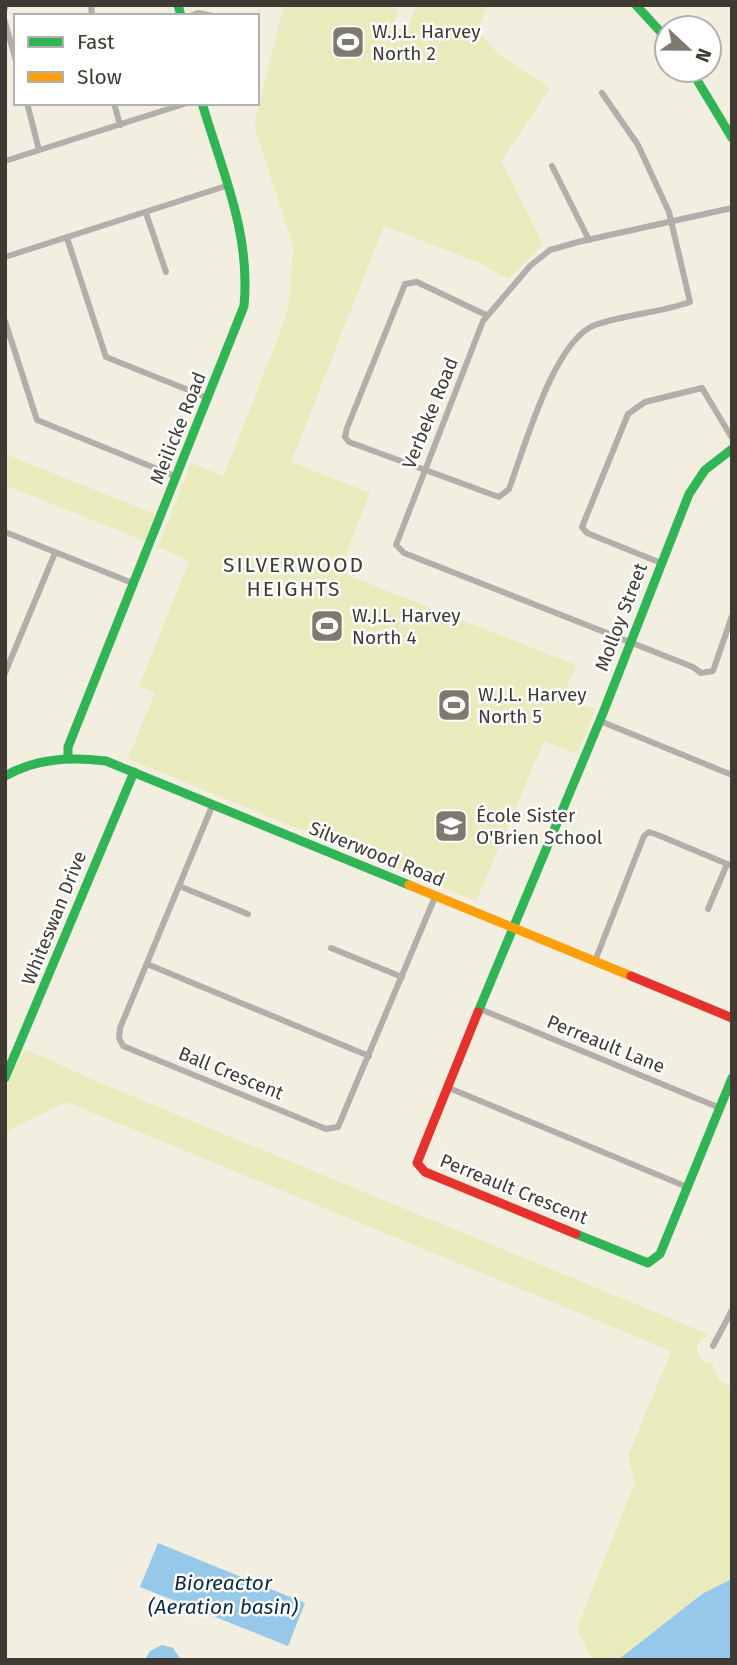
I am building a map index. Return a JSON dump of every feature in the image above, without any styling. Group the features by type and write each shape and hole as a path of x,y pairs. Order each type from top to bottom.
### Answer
{"street":[{"path":"636,5 653,24"},
{"path":"5,22 14,54"},
{"path":"701,84 728,123 732,138"},
{"path":"486,315 417,282 405,284 345,437 349,442 495,497 504,494 509,489 557,365 582,335 596,325 690,302 671,221 650,168 602,93"},
{"path":"28,105 39,150"},
{"path":"115,105 120,125"},
{"path":"5,161 181,105"},
{"name":"Meilicke Road","path":"68,758 68,747 244,306 248,284 245,238 203,105"},
{"path":"552,166 589,240"},
{"path":"5,257 229,186"},
{"name":"Verbeke Road","path":"630,642 399,549 397,538 486,315 545,253 589,240 732,208"},
{"path":"146,213 166,272"},
{"path":"67,238 106,357 208,398"},
{"path":"5,321 37,421 177,477"},
{"path":"661,563 587,533 582,527 628,414 645,402 702,388 732,438"},
{"name":"Molloy Street","path":"514,928 600,721 661,563 697,481 705,470 732,449"},
{"path":"5,532 135,584"},
{"path":"5,673 55,553"},
{"path":"630,642 708,673 713,671 732,616"},
{"path":"600,721 732,775"},
{"name":"Silverwood Road","path":"5,776 29,765 68,758 106,761 732,1018"},
{"name":"Whiteswan Drive","path":"5,1078 134,772"},
{"name":"Ball Crescent","path":"213,804 120,1028 119,1038 123,1046 326,1129 338,1128 435,897"},
{"path":"595,961 644,836 649,832 729,865 708,909"},
{"path":"179,886 248,914"},
{"name":"Perreault Crescent","path":"514,928 449,1088 418,1156 417,1163 425,1172 648,1263 660,1254 732,1078"},
{"path":"331,947 402,977"},
{"path":"147,964 369,1056"},
{"name":"Perreault Lane","path":"480,1009 720,1108"},
{"path":"449,1088 687,1187"},
{"path":"713,1346 732,1310"}],"green space":[{"path":"284,5 387,5 399,10 394,25 406,31 417,5 487,5 478,30 498,54 550,88 501,161 543,244 508,279 480,263 384,226 291,462 370,493 339,572 576,665 563,696 595,709 577,754 544,741 476,901 128,759 155,693 139,686 189,561 158,547 191,463 224,476 287,314 293,246 254,126"},
{"path":"5,454 155,514 145,541 5,485"},
{"path":"25,1049 100,1083 708,1334 697,1344 697,1354 703,1361 712,1363 719,1381 732,1386 732,1579 702,1594 618,1660 592,1660 577,1629 635,1482 628,1457 671,1351 67,1102 9,1130 5,1140 5,1090"}],"water":[{"name":"Bioreactor (Aeration basin)","path":"158,1543 305,1603 288,1646 140,1587"},
{"path":"732,1579 732,1660 618,1660 702,1594"},
{"path":"162,1645 173,1648 181,1660 145,1660 150,1651"}],"traffic: fast":[{"path":"178,5 180,14"},
{"path":"636,5 653,24"},
{"path":"699,84 732,138"},
{"path":"68,758 68,747 244,306 245,279 239,228 203,105"},
{"path":"478,1012 603,713 689,494 705,470 732,449"},
{"path":"5,776 29,765 54,760 106,761 409,885"},
{"path":"5,1078 134,772"},
{"path":"576,1234 648,1263 660,1254 732,1078"}],"traffic: slow":[{"path":"409,885 631,976"}],"traffic: jam":[{"path":"631,976 732,1018"},
{"path":"478,1012 417,1163 425,1172 576,1234"}],"place":[{"name":"W.J.L. Harvey North 2","path":"348,42"},
{"name":"W.J.L. Harvey North 4","path":"327,626"},
{"name":"W.J.L. Harvey North 5","path":"454,705"},
{"name":"École Sister O'Brien School","path":"451,826"}],"district":[{"name":"SILVERWOOD HEIGHTS","path":"294,577"}]}
